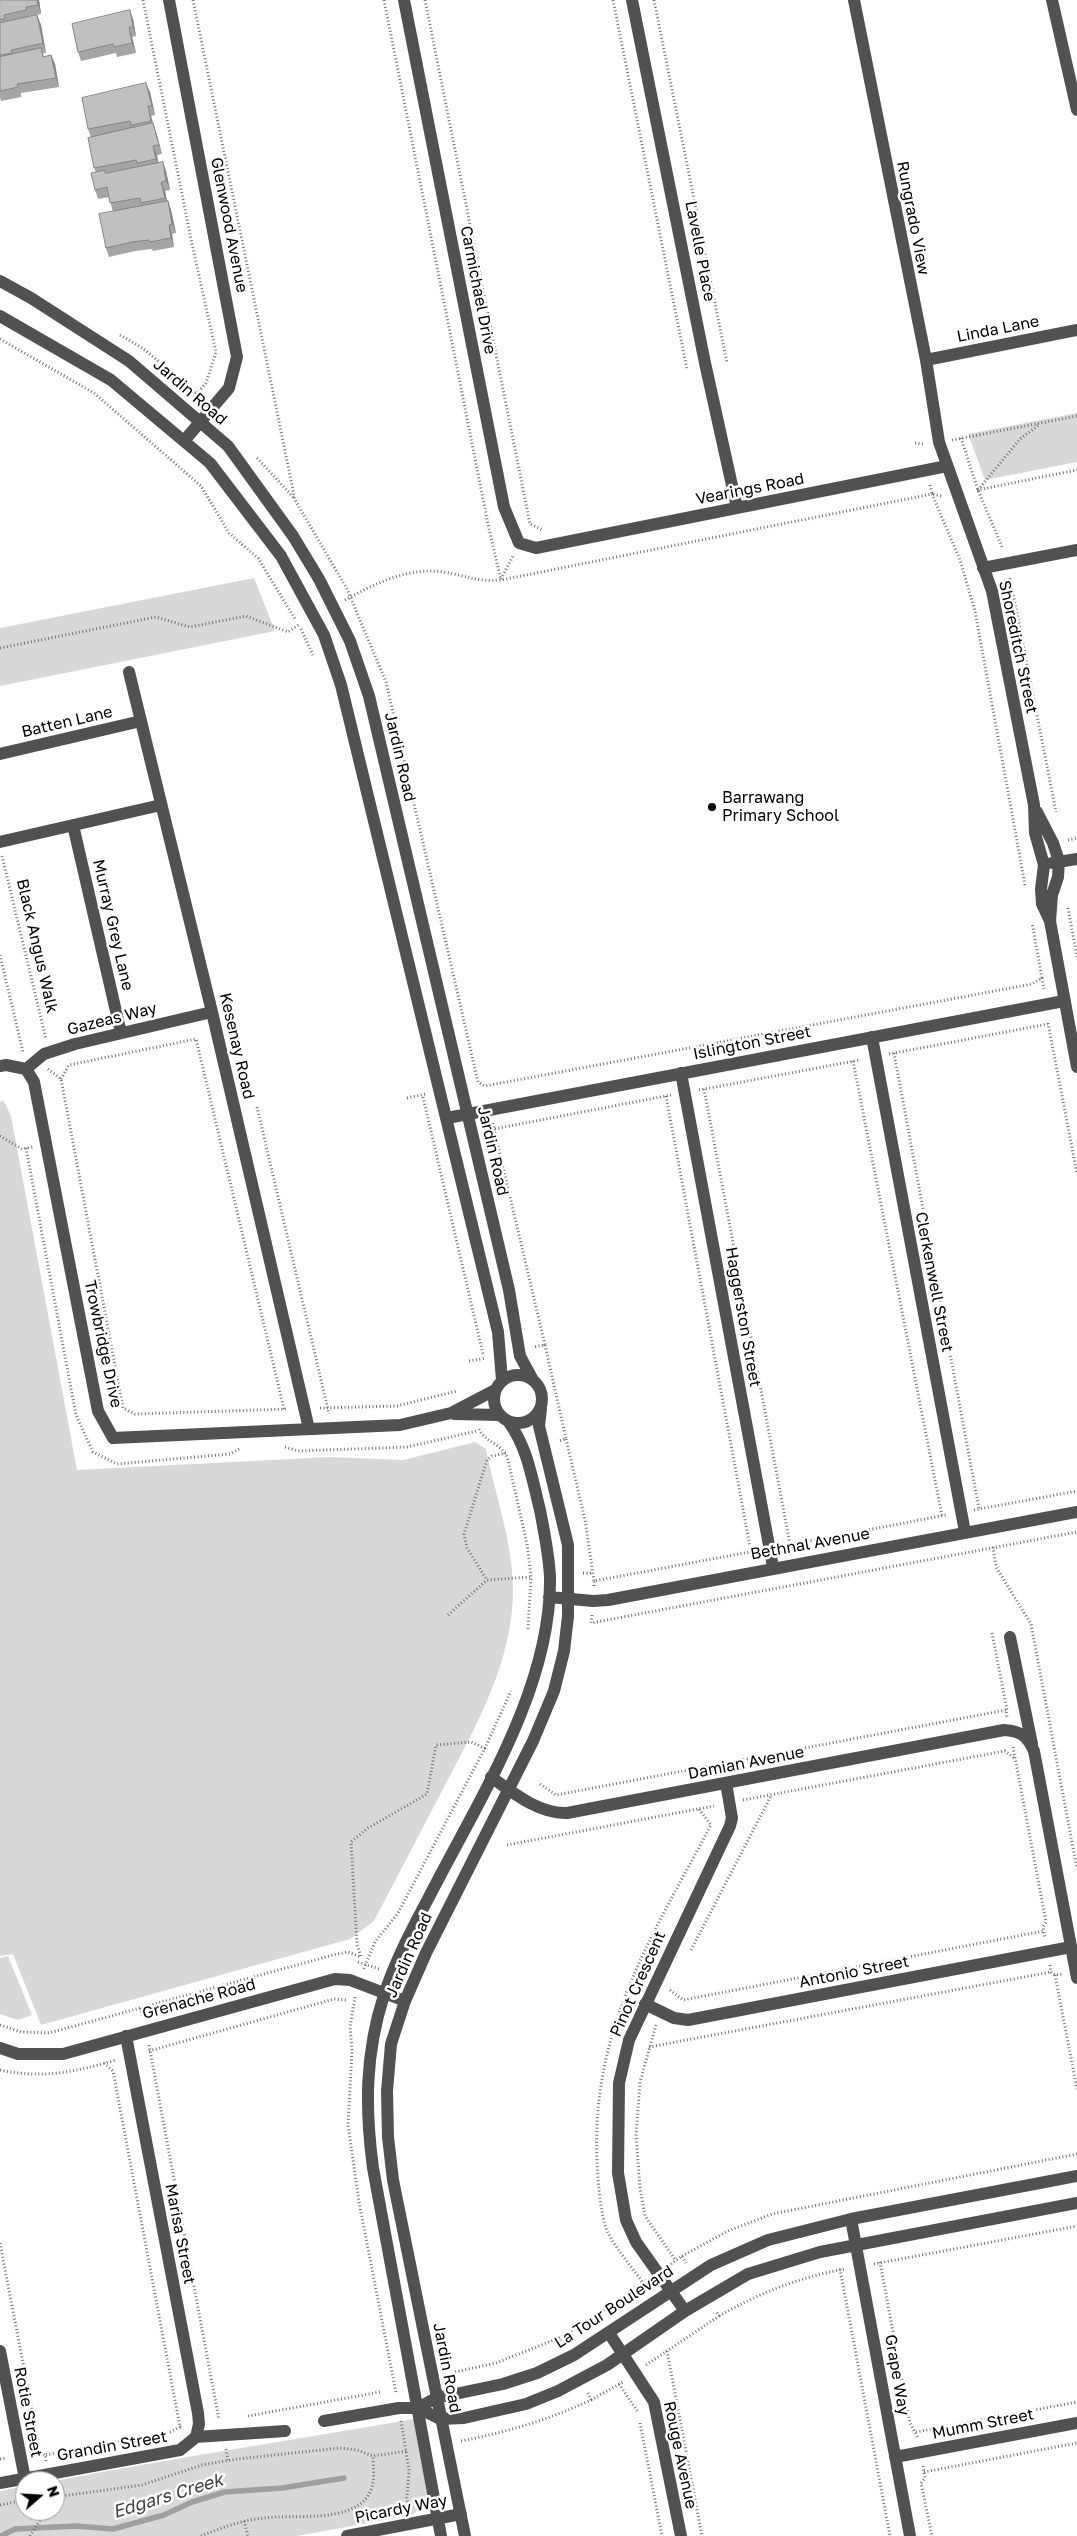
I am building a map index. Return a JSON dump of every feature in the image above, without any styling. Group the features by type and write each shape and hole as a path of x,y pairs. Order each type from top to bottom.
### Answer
{"street":[{"name":"Glenwood Avenue","path":"169,0 237,357 229,388 184,441"},
{"name":"Carmichael Drive","path":"404,0 504,507 519,543 536,548 559,543"},
{"name":"Lavelle Place","path":"632,0 737,508"},
{"name":"Rungrado View","path":"854,0 926,360 939,442"},
{"path":"1052,0 1077,110"},
{"name":"Jardin Road","path":"0,281 129,361 228,446 282,521 334,606 350,641 369,696 509,1290 520,1356 534,1380"},
{"path":"0,316 111,380 210,463 281,556 324,635 341,685 498,1332 499,1385 494,1403 504,1418 516,1423 530,1420 541,1409 542,1393 534,1380 521,1374 508,1377 499,1385"},
{"name":"Linda Lane","path":"926,360 1077,330"},
{"name":"Shoreditch Street","path":"939,442 983,568 999,624 1034,805 1036,834 1044,865 1040,890 1042,904 1050,920"},
{"name":"Vearings Road","path":"559,543 947,466"},
{"path":"983,568 1005,557 1077,550"},
{"name":"Kesenay Road","path":"129,672 212,1012 309,1429"},
{"name":"Batten Lane","path":"0,754 141,721"},
{"path":"1,848 73,826 161,805"},
{"name":"Shoreditch Street","path":"1034,805 1053,843 1069,860 1058,877 1052,895 1050,920 1077,1067"},
{"name":"Murray Grey Lane","path":"73,826 121,1033"},
{"path":"1044,865 1069,860"},
{"name":"Islington Street","path":"446,1118 1064,1001"},
{"name":"Gazeas Way","path":"31,1065 49,1052 74,1044 212,1012"},
{"name":"Clerkenwell Street","path":"872,1037 965,1532"},
{"path":"0,1066 31,1065"},
{"name":"Trowbridge Drive","path":"31,1065 98,1411 113,1438 400,1426 451,1414 504,1418"},
{"name":"Haggerston Street","path":"681,1073 773,1567"},
{"name":"Trowbridge Drive","path":"451,1414 499,1385"},
{"name":"Jardin Road","path":"465,2536 393,2180 388,2137 386,2091 392,2044 405,2001 426,1953 508,1789 554,1691 564,1651 569,1600 568,1545 540,1426 541,1409"},
{"name":"Jardin Road","path":"441,2536 373,2168 367,2118 371,2051 384,1993 403,1947 529,1699 542,1650 550,1576 542,1522 525,1449 504,1418"},
{"name":"Bethnal Avenue","path":"549,1597 569,1600 608,1600 773,1567 1077,1512"},
{"path":"1010,1637 1034,1751 1076,1974"},
{"path":"1013,1730 1028,1739 1034,1751"},
{"name":"Damian Avenue","path":"490,1777 538,1808 555,1814 1013,1730"},
{"name":"Pinot Crescent","path":"685,2311 636,2242 626,2220 618,2173 619,2083 629,2040 730,1826 732,1818 726,1783"},
{"name":"Antonio Street","path":"645,2004 674,2018 688,2020 1071,1947"},
{"name":"Grenache Road","path":"0,2048 18,2054 63,2054 323,1981 336,1979 359,1984 405,2001"},
{"name":"Marisa Street","path":"126,2036 199,2424 196,2437"},
{"name":"La Tour Boulevard","path":"418,2408 436,2398 496,2386 537,2373 574,2355 671,2290 748,2247 791,2233 851,2219 1077,2176"},
{"path":"324,2422 399,2408 418,2408 440,2419 464,2418 526,2404 581,2380 685,2311 756,2271 796,2258 836,2249 1077,2203"},
{"name":"Grape Way","path":"851,2219 910,2536"},
{"name":"Rouge Avenue","path":"609,2333 624,2353 654,2402 681,2536"},
{"name":"Rotie Street","path":"0,2351 23,2471"},
{"name":"Mumm Street","path":"895,2457 1077,2423"},
{"path":"196,2437 285,2431"},
{"name":"Grandin Street","path":"65,2471 180,2450 196,2437"},
{"name":"Grandin Street","path":"0,2483 15,2481"},
{"name":"Picardy Way","path":"347,2536 461,2514"}],"path":[{"path":"143,0 192,244 216,352 206,383 185,408"},
{"path":"193,0 240,232"},
{"path":"384,0 489,529 501,580"},
{"path":"425,0 530,524 542,530 549,529"},
{"path":"613,0 687,369"},
{"path":"654,0 727,363"},
{"path":"0,339 94,393 201,486 229,533 258,558 299,625 314,657"},
{"path":"915,443 918,445 939,442 1077,416"},
{"path":"978,490 1020,439 1040,423"},
{"path":"153,444 167,427"},
{"path":"961,438 978,490 1005,557 1016,600 1056,813"},
{"path":"957,494 1077,470"},
{"path":"334,606 390,578 417,572 444,572 481,582 501,580 932,494 960,560 975,611 1026,892"},
{"path":"1000,548 1005,557"},
{"path":"0,648 156,617 190,627 246,616 288,632 299,625 315,619"},
{"path":"1069,860 1068,839 1077,838"},
{"name":"Black Angus Walk","path":"1,848 49,1052"},
{"path":"1066,901 1077,957"},
{"path":"1032,920 1048,1024 1077,1174"},
{"path":"0,955 31,1065 61,1079"},
{"path":"1042,978 1032,984 484,1086 494,1129 1048,1024"},
{"path":"284,1409 196,1039 70,1065 61,1079 123,1408 135,1414 397,1406 466,1389"},
{"path":"894,1053 979,1509"},
{"path":"854,1061 942,1516"},
{"path":"420,1085 486,1368"},
{"path":"704,1089 790,1544"},
{"path":"408,1098 422,1095"},
{"path":"666,1096 751,1552"},
{"path":"257,1107 328,1407 332,1428 331,1450"},
{"path":"0,1136 22,1149 46,1144"},
{"path":"26,1148 76,1416 93,1452 117,1464 230,1454 243,1447"},
{"path":"469,1361 484,1359"},
{"path":"475,1415 482,1435 502,1447 506,1453 527,1544 532,1577 527,1634"},
{"path":"280,1445 298,1451 407,1447 480,1431"},
{"path":"566,1439 585,1520 594,1581"},
{"path":"487,1580 467,1548 464,1534 487,1460 492,1456 506,1453"},
{"path":"448,1615 487,1580 532,1577"},
{"path":"411,2524 407,2498 409,2470 399,2408 359,2202 348,2125 352,2050 351,2009 375,1942 398,1913 485,1748 514,1683"},
{"path":"540,1784 556,1795 1006,1710 1013,1730 1015,1758 1046,1922 1043,1927 1051,1972 1055,1975 1076,1974"},
{"path":"0,2025 21,2032 56,2032 337,1954 348,1952 361,1957 357,1945 351,1842 368,1828 426,1794 436,1745 471,1742 485,1748"},
{"path":"507,1845 1005,1751 1015,1758"},
{"path":"642,2283 608,2232 598,2186 595,2129 601,2076 614,2023 632,1975 710,1825 699,1809"},
{"path":"670,1990 683,2000 1044,1931"},
{"path":"649,2047 1051,1972"},
{"path":"1055,1975 1077,2089"},
{"path":"0,2070 46,2075 74,2072 334,1999 346,2000"},
{"path":"146,2030 228,2460"},
{"path":"104,2063 113,2070 180,2427"},
{"path":"560,2338 592,2319 682,2256 728,2231 772,2214 1077,2154"},
{"path":"827,2202 831,2224"},
{"path":"591,2400 636,2373 719,2316 771,2290 805,2278 840,2270 1077,2226"},
{"path":"0,2243 40,2452 45,2454 170,2432 180,2427 229,2420"},
{"path":"836,2249 890,2536"},
{"path":"682,2256 694,2276"},
{"path":"880,2262 910,2423 916,2432 921,2452 925,2478 921,2483 932,2536"},
{"path":"708,2297 719,2316"},
{"path":"667,2351 702,2536"},
{"path":"619,2384 638,2410 662,2536"},
{"path":"238,2418 380,2392"},
{"path":"916,2432 1077,2402"},
{"path":"924,2472 1077,2443"},
{"path":"65,2496 142,2485 202,2465 228,2460 340,2448 357,2450 373,2456 406,2452"},
{"path":"45,2454 48,2471"},
{"path":"201,2536 244,2521 264,2517 325,2515 363,2502 373,2485 373,2456"},
{"path":"0,2505 15,2502"},
{"path":"30,2536 40,2521"},
{"path":"244,2521 248,2536"}],"shaded area":[{"path":"1077,413 1077,462 985,480 968,434"},
{"path":"254,578 275,631 0,686 0,628"},
{"path":"4,1101 11,1116 77,1470 330,1457 403,1460 475,1442 486,1449 510,1552 513,1587 512,1614 507,1640 491,1692 468,1741 374,1921 350,1939 41,2025 13,1954 0,1956 0,1102"},
{"path":"8,1956 32,2015 18,2020 0,2014 0,1958"},
{"path":"414,2419 428,2497 424,2505 412,2515 297,2536 0,2536 0,2491 15,2488 15,2521 65,2521 65,2479"}],"building":[{"path":"0,0 37,0 38,5 4,15 5,19 0,19"},
{"path":"130,10 133,27 129,27 132,43 114,47 113,44 78,52 72,24"},
{"path":"37,15 43,43 11,50 12,53 0,55 0,23"},
{"path":"41,48 43,57 51,55 56,78 17,84 18,87 0,91 0,57"},
{"path":"146,83 152,106 148,106 151,121 131,125 130,121 88,129 82,98"},
{"path":"153,123 159,145 153,146 156,159 137,163 136,160 94,168 88,138"},
{"path":"163,162 166,181 161,182 165,198 141,203 140,198 110,203 107,187 95,190 91,173 105,170 105,173"},
{"path":"168,201 172,224 169,225 171,238 150,242 149,240 132,242 106,248 99,214"}],"waterway":[{"name":"Edgars Creek","path":"1,2536 15,2529 76,2526 113,2529 164,2515 192,2502 225,2492 282,2488 344,2478"}],"place":[{"name":"Barrawang Primary School","path":"712,807"}]}
